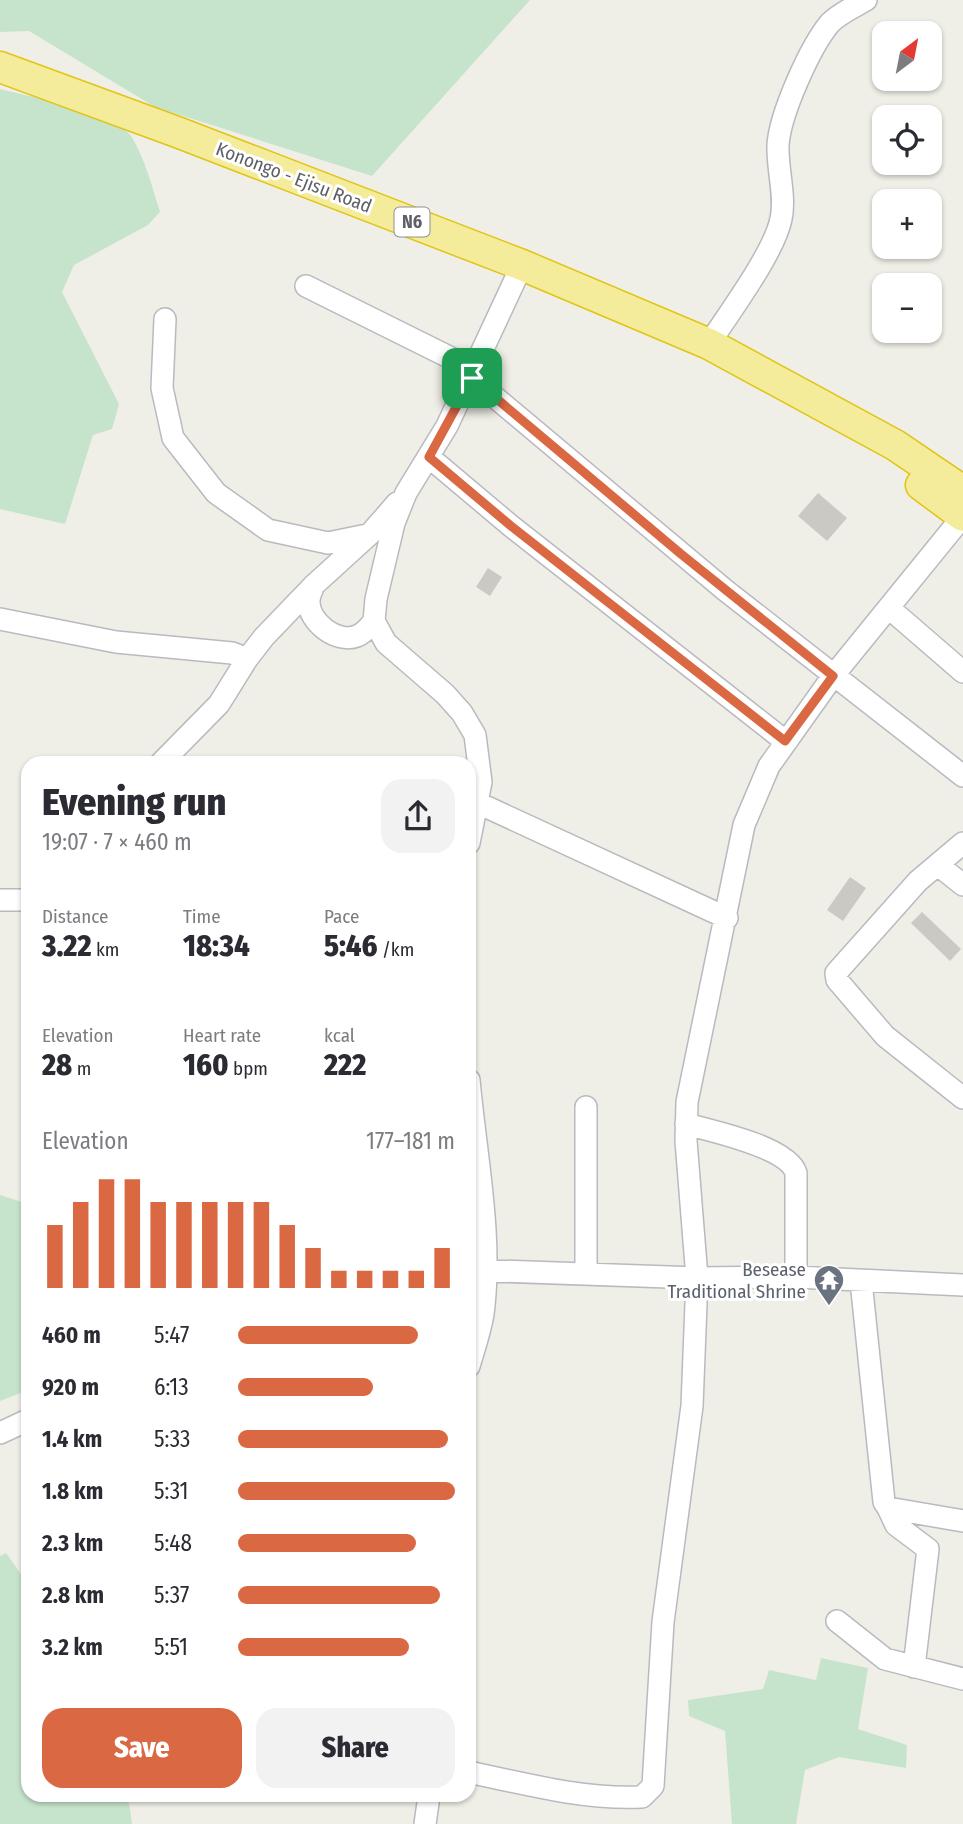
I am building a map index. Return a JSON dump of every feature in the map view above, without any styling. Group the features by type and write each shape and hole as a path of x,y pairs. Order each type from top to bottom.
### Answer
{"highway":[{"name":"Konongo - Ejisu Road","path":"0,67 522,265 709,344 895,445 963,491"},
{"name":"Konongo - Ejisu Road","path":"813,402 839,425 963,516"}],"street":[{"path":"709,344 758,268 778,229 782,208 778,145 782,119 813,51 832,21 866,0"},
{"path":"168,756 219,704 247,659 285,614 370,534 406,493 429,457 474,374 522,265"},
{"path":"306,286 474,374 681,554 963,776"},
{"path":"165,319 162,388 173,438 216,493 268,530 328,543 370,534"},
{"path":"429,457 511,526 785,741"},
{"path":"406,493 394,523 376,599 374,621 386,643 445,694 462,713 475,735 481,782 476,812"},
{"path":"476,1773 540,1787 627,1798 642,1797 653,1786 663,1622 692,1406 697,1278 686,1124 687,1102 744,825 769,766 785,741 833,676 963,516"},
{"path":"314,585 308,600 310,612 317,623 329,632 344,638 359,636 374,621"},
{"path":"889,608 963,672"},
{"path":"0,619 116,642 223,652 247,659"},
{"path":"478,803 727,918"},
{"path":"963,843 918,881 836,973 837,980 885,1036 963,1098"},
{"path":"937,865 963,885"},
{"path":"0,900 21,900"},
{"path":"586,1107 586,1272"},
{"path":"686,1124 749,1142 785,1157 793,1165 796,1173 796,1277"},
{"path":"476,1144 483,1208 477,1270 482,1316 476,1339"},
{"path":"477,1270 697,1278 796,1277 963,1284"},
{"path":"861,1281 882,1494 896,1525 928,1549 914,1668"},
{"path":"0,1433 21,1423"},
{"path":"888,1508 963,1521"},
{"path":"837,1621 885,1659 963,1679"},
{"path":"425,1824 428,1802"}],"green space":[{"path":"0,0 530,0 372,176 155,107 29,31 0,32"},
{"path":"0,89 90,113 122,127 131,136 140,154 160,212 148,225 74,265 62,292 119,404 112,429 93,435 65,524 0,509"},
{"path":"0,1195 21,1202 21,1393 0,1401"},
{"path":"6,1553 21,1574 21,1802 129,1802 132,1824 0,1824 0,1556"},
{"path":"821,1658 868,1668 858,1729 907,1745 906,1768 839,1757 805,1770 796,1824 732,1824 725,1731 689,1716 688,1700 763,1689 769,1670 816,1680"}],"building":[{"path":"818,493 847,518 827,541 798,516"},
{"path":"488,568 502,577 490,596 476,587"},
{"path":"850,877 866,888 843,921 827,910"},
{"path":"922,912 961,949 950,961 911,923"}],"place":[{"name":"Besease Traditional Shrine","path":"829,1307"}],"route":[{"path":"472,378 681,554 833,676 785,741 511,526 429,457 472,378"}]}
